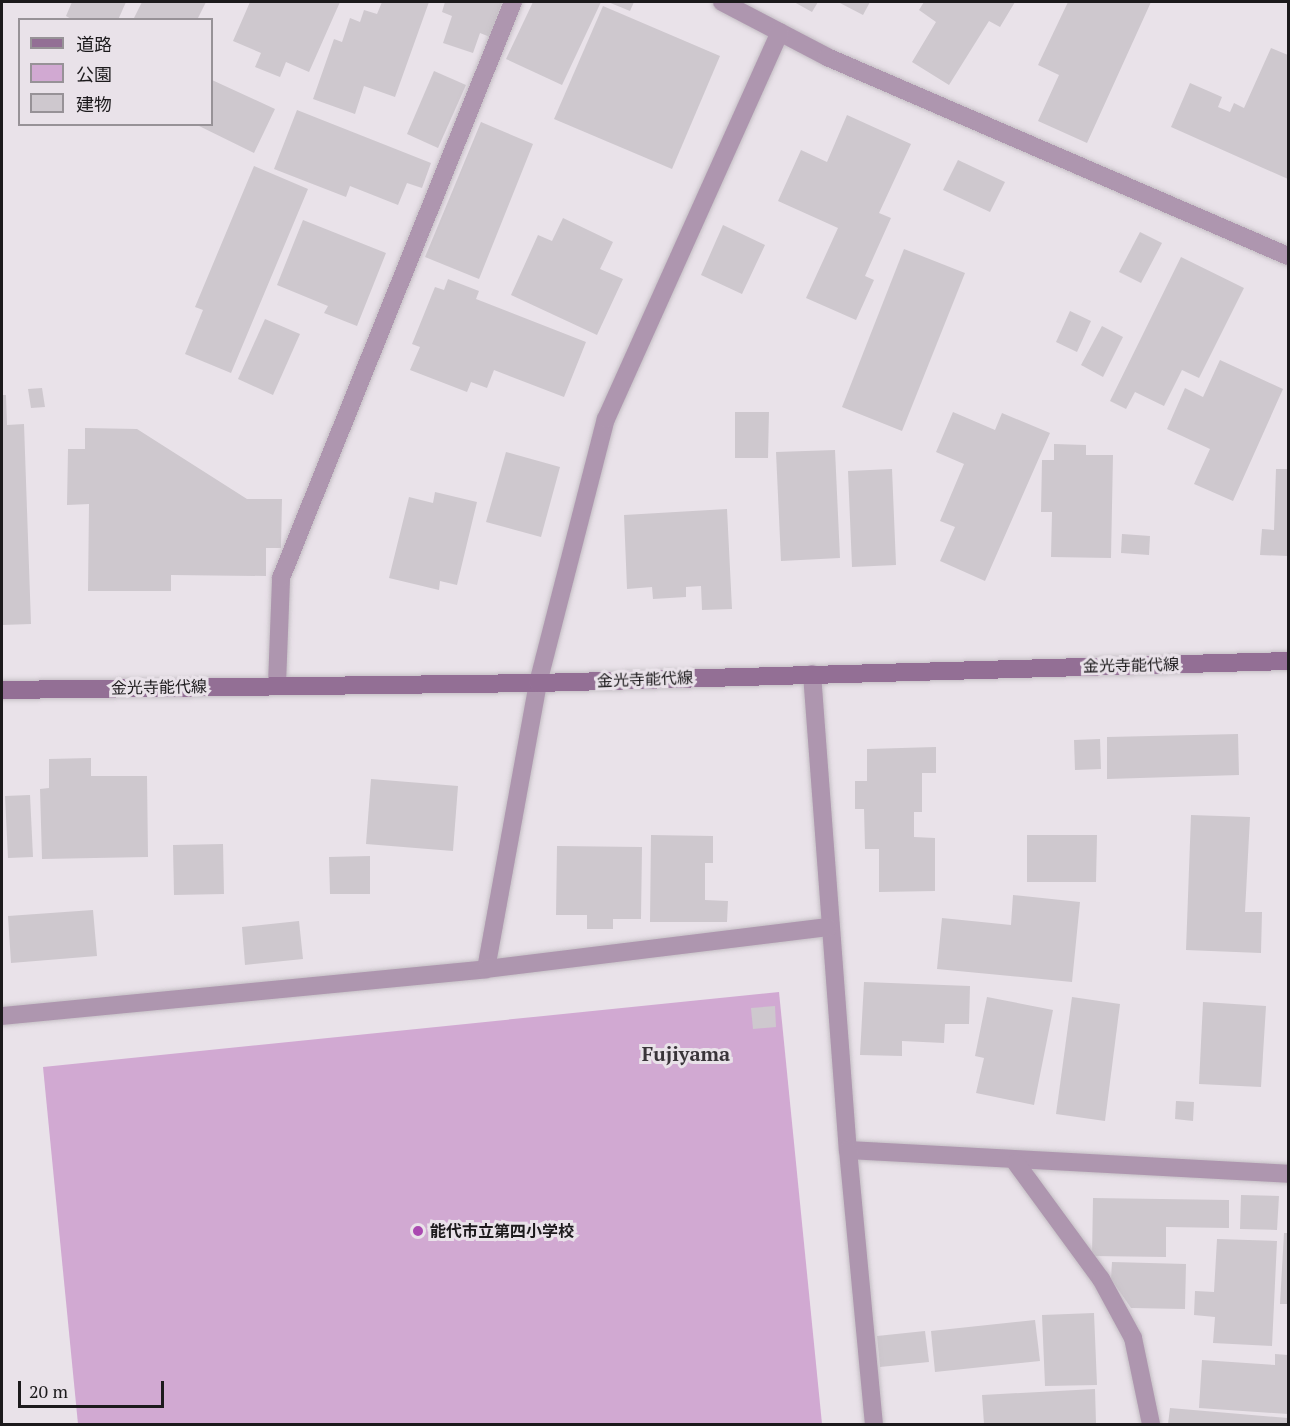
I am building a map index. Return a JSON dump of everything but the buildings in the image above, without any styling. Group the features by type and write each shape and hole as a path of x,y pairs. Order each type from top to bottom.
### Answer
{"main road":[{"name":"金光寺能代線","path":"2,690 277,684 538,683 1288,661"}],"street":[{"path":"277,684 281,578 513,2"},
{"path":"722,2 780,32 1288,256"},
{"path":"486,969 538,683 606,419 780,32"},
{"path":"812,674 827,927 874,1425"},
{"path":"2,1016 486,969 827,927"},
{"path":"848,1150 1016,1163 1288,1174"},
{"path":"1016,1163 1101,1279 1133,1338 1151,1425"}],"green space":[{"name":"能代市立第四小学校","path":"779,992 822,1424 78,1424 43,1067"}],"place":[{"name":"能代市立第四小学校","path":"418,1231"}],"district":[{"name":"Fujiyama","path":"686,1053"}]}
